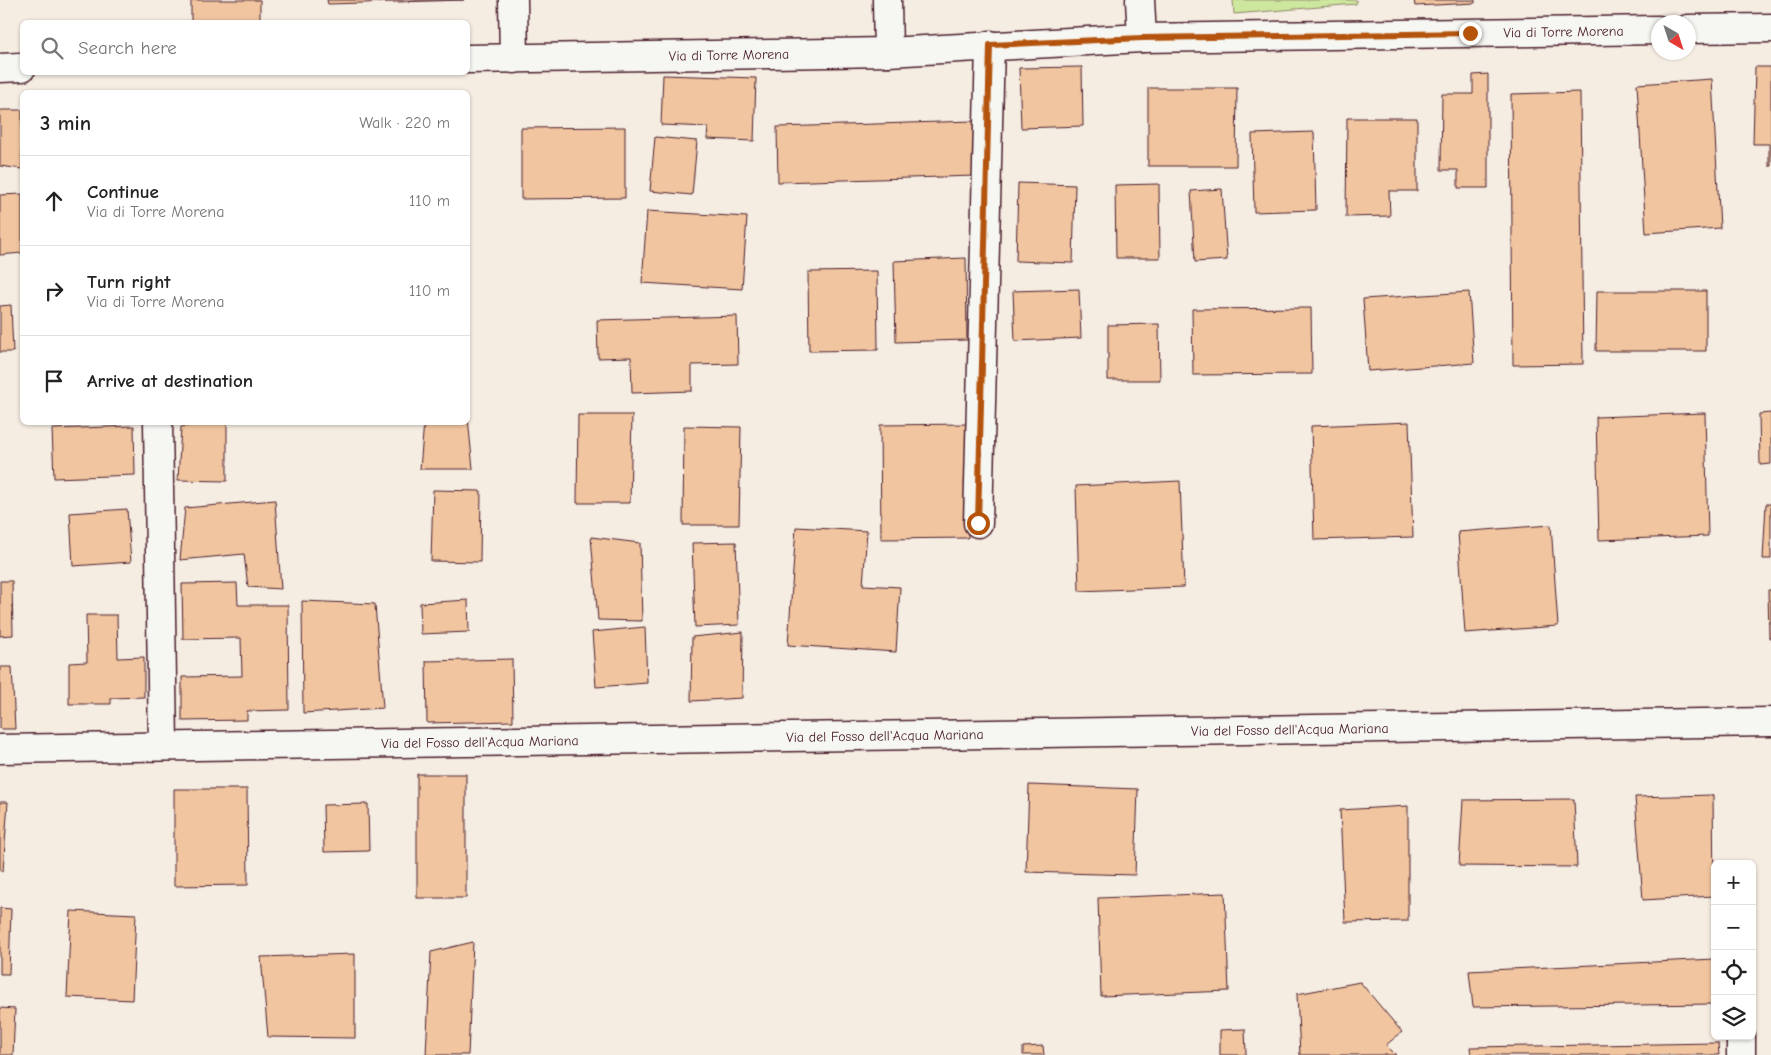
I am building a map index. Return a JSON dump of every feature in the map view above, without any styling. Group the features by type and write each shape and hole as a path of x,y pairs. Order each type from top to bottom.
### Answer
{"street":[{"path":"513,0 514,59"},
{"path":"887,0 888,52"},
{"path":"1140,0 1142,38"},
{"path":"1696,29 1771,28"},
{"name":"Via di Torre Morena","path":"470,60 888,52 1142,38 1651,30"},
{"path":"978,523 990,45"},
{"path":"0,68 20,67"},
{"path":"158,425 162,745"},
{"name":"Via del Fosso dell'Acqua Mariana","path":"0,749 162,745 1771,722"},
{"path":"1740,1040 1741,1055"}],"green space":[{"path":"1233,0 1357,0 1356,4 1234,14"}],"building":[{"path":"191,0 260,0 260,20 191,20"},
{"path":"327,0 464,0 328,4"},
{"path":"1414,0 1475,0 1475,3 1415,6"},
{"path":"1082,67 1083,126 1021,128 1019,68"},
{"path":"1755,67 1771,67 1771,166 1769,166 1769,144 1753,144"},
{"path":"1488,74 1488,188 1458,188 1458,170 1441,170 1442,94 1473,94 1473,75"},
{"path":"663,75 756,78 754,141 707,139 708,127 661,125"},
{"path":"1712,79 1720,228 1646,233 1637,84"},
{"path":"1148,88 1237,88 1236,166 1148,166"},
{"path":"1580,92 1583,364 1513,365 1511,94"},
{"path":"0,110 20,110 20,169 0,166"},
{"path":"1347,118 1417,118 1417,191 1389,191 1390,216 1346,217"},
{"path":"974,121 975,176 778,182 777,127"},
{"path":"625,127 625,198 521,199 521,128"},
{"path":"1314,132 1316,210 1254,212 1252,134"},
{"path":"655,137 697,141 692,195 650,191"},
{"path":"1018,183 1075,185 1073,263 1016,261"},
{"path":"1159,184 1160,258 1116,258 1115,185"},
{"path":"1222,189 1227,260 1195,262 1191,191"},
{"path":"20,194 20,253 0,255 0,195"},
{"path":"647,211 747,217 742,289 642,283"},
{"path":"966,258 967,340 896,342 894,261"},
{"path":"877,271 878,350 809,351 808,272"},
{"path":"1079,289 1081,338 1015,341 1013,291"},
{"path":"1597,291 1706,291 1706,351 1596,351"},
{"path":"1469,292 1474,363 1368,371 1363,299"},
{"path":"11,305 13,352 0,352 0,306"},
{"path":"1311,308 1312,374 1193,375 1192,309"},
{"path":"737,316 738,364 692,365 692,391 632,393 631,357 598,358 597,320"},
{"path":"1159,324 1160,380 1108,380 1108,325"},
{"path":"1705,413 1708,536 1599,540 1596,417"},
{"path":"1771,413 1771,464 1760,465 1759,414"},
{"path":"578,415 632,415 630,503 577,503"},
{"path":"1409,422 1413,537 1314,540 1311,426"},
{"path":"967,424 968,538 881,539 880,425"},
{"path":"227,425 227,481 178,480 181,427"},
{"path":"424,425 469,425 473,469 420,469"},
{"path":"134,426 135,475 54,478 52,429"},
{"path":"684,426 741,427 739,525 683,525"},
{"path":"1180,481 1184,587 1079,591 1076,486"},
{"path":"433,490 481,491 480,562 431,561"},
{"path":"275,500 281,589 248,587 244,554 180,560 185,508"},
{"path":"1766,504 1771,504 1771,559 1763,559"},
{"path":"127,509 131,562 73,566 70,513"},
{"path":"1551,525 1558,626 1465,633 1458,532"},
{"path":"796,527 867,531 863,585 900,587 896,652 788,645"},
{"path":"591,537 640,543 642,621 598,620"},
{"path":"736,542 739,625 695,627 692,543"},
{"path":"0,581 12,581 13,635 0,636"},
{"path":"237,583 238,605 288,605 289,710 247,711 247,720 182,721 182,677 242,676 241,638 183,639 182,584"},
{"path":"1768,590 1771,590 1771,638 1769,638"},
{"path":"468,600 469,632 421,634 420,603"},
{"path":"302,601 375,604 383,708 303,713"},
{"path":"86,615 117,615 118,658 144,657 144,697 111,698 111,704 69,704 69,663 87,662"},
{"path":"645,627 647,683 596,687 592,632"},
{"path":"743,632 742,698 691,701 692,637"},
{"path":"512,659 513,721 427,723 426,661"},
{"path":"0,667 12,667 15,729 0,729"},
{"path":"417,774 466,774 466,898 417,898"},
{"path":"1029,785 1138,789 1135,875 1026,872"},
{"path":"174,789 247,789 248,885 174,886"},
{"path":"1713,795 1714,860 1711,860 1711,896 1643,900 1635,797"},
{"path":"1574,799 1577,867 1459,866 1463,800"},
{"path":"0,802 8,802 3,871 0,871"},
{"path":"368,804 369,851 324,852 323,805"},
{"path":"1408,806 1408,921 1345,922 1340,810"},
{"path":"1225,893 1229,991 1101,996 1098,898"},
{"path":"0,908 11,909 9,974 0,974"},
{"path":"71,911 136,914 132,1000 67,997"},
{"path":"473,942 468,1055 426,1055 431,952"},
{"path":"355,954 355,1038 268,1037 261,957"},
{"path":"1711,959 1711,1004 1473,1007 1469,971"},
{"path":"1360,982 1402,1032 1386,1045 1396,1055 1300,1055 1297,994"},
{"path":"0,1008 15,1009 13,1055 0,1055"},
{"path":"1245,1029 1246,1055 1220,1055 1220,1030"},
{"path":"1718,1043 1719,1055 1471,1055 1470,1047"},
{"path":"1043,1046 1044,1055 1023,1055 1023,1047"}],"route":[{"path":"978,523 990,45 1142,38 1470,33"}]}
